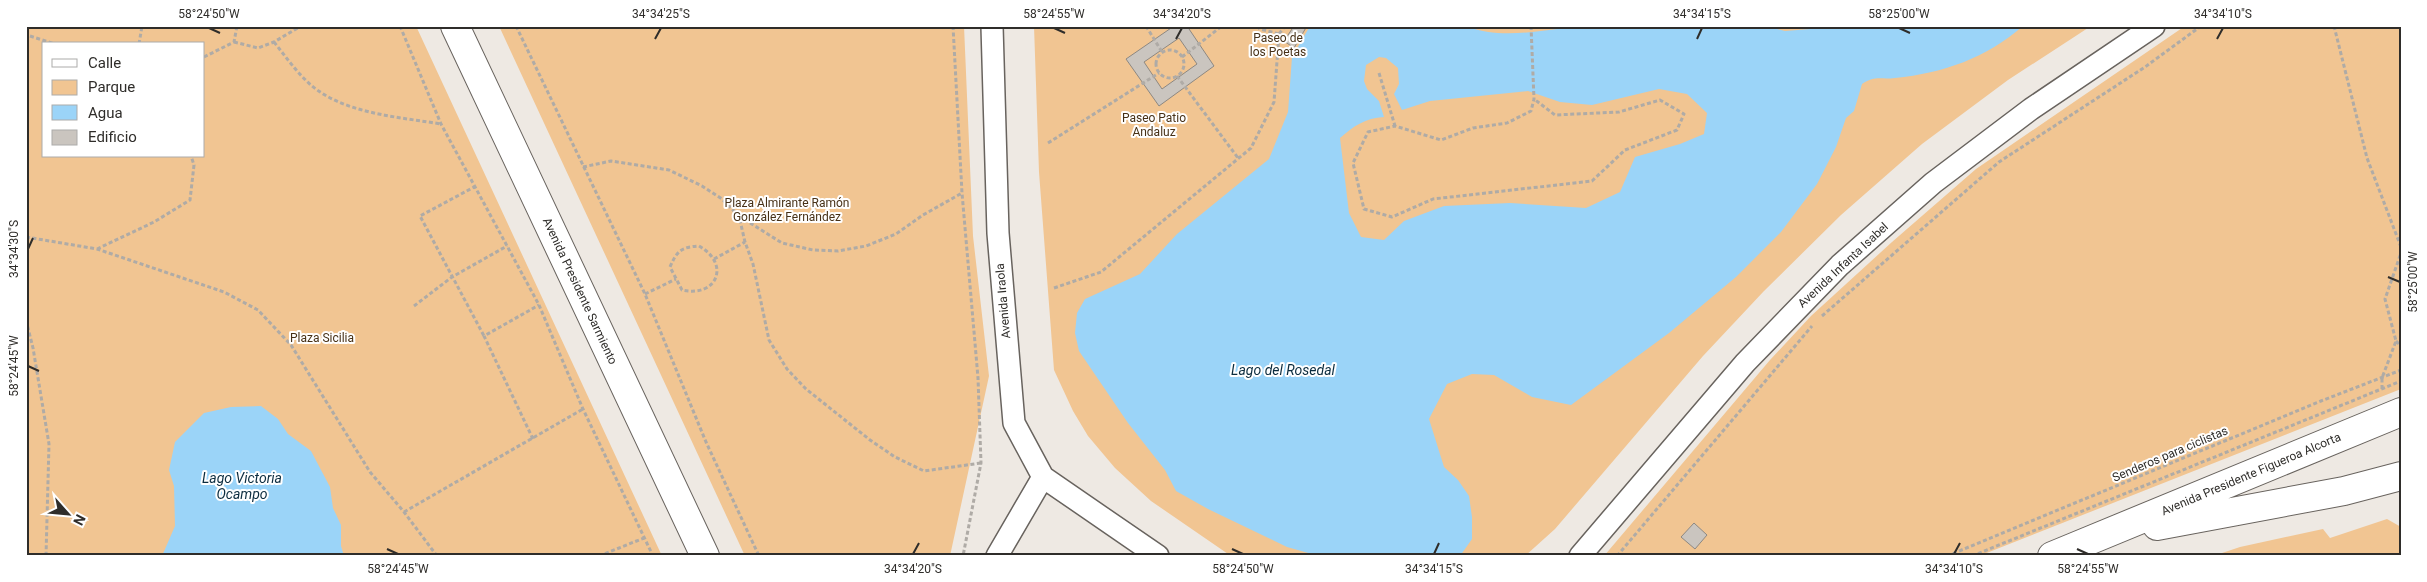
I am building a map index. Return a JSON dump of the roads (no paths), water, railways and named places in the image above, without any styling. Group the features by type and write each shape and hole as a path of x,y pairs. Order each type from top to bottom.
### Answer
{"main road":[{"name":"Avenida Presidente Sarmiento","path":"455,26 705,556"},
{"name":"Avenida Presidente Figueroa Alcorta","path":"2052,556 2102,537 2401,412"},
{"name":"Avenida Presidente Figueroa Alcorta","path":"2102,537 2344,491 2401,476"}],"street":[{"name":"Avenida Iraola","path":"992,26 998,233 1014,423 1043,477"},
{"name":"Avenida Infanta Isabel","path":"1580,556 1745,363 1840,265 1932,183 2031,108 2154,26"},
{"path":"997,556 1043,477 1158,556"}],"water":[{"name":"Lago del Rosedal","path":"1310,26 1466,26 1481,31 1512,33 1590,26 1765,26 1785,31 1848,26 2023,26 1994,47 1964,62 1913,76 1875,79 1862,84 1854,111 1846,118 1836,147 1817,184 1781,232 1736,277 1669,333 1571,405 1532,397 1494,375 1472,374 1447,384 1429,419 1444,467 1458,480 1469,496 1472,517 1472,539 1460,556 1319,556 1287,547 1208,509 1176,491 1165,470 1128,423 1079,351 1075,333 1077,313 1085,299 1140,274 1177,234 1269,159 1288,112 1292,57","holes":["1379,57 1386,58 1398,68 1399,84 1394,94 1402,110 1430,101 1528,91 1560,102 1592,105 1659,89 1687,94 1707,113 1704,134 1680,144 1635,157 1620,192 1586,208 1510,203 1444,206 1404,221 1384,240 1361,237 1349,213 1340,138 1360,123 1384,117 1379,101 1367,89 1364,81 1366,65"]},
{"name":"Lago Victoria Ocampo","path":"261,406 278,419 288,434 311,451 330,487 333,508 341,525 341,546 344,556 162,556 175,526 174,486 169,470 175,442 204,413 231,407"}],"park label":[{"name":"Paseo de los Poetas","path":"1278,45"},
{"name":"Paseo Patio Andaluz","path":"1154,125"},
{"name":"Plaza Almirante Ramón González Fernández","path":"787,210"},
{"name":"Plaza Sicilia","path":"322,338"}]}
